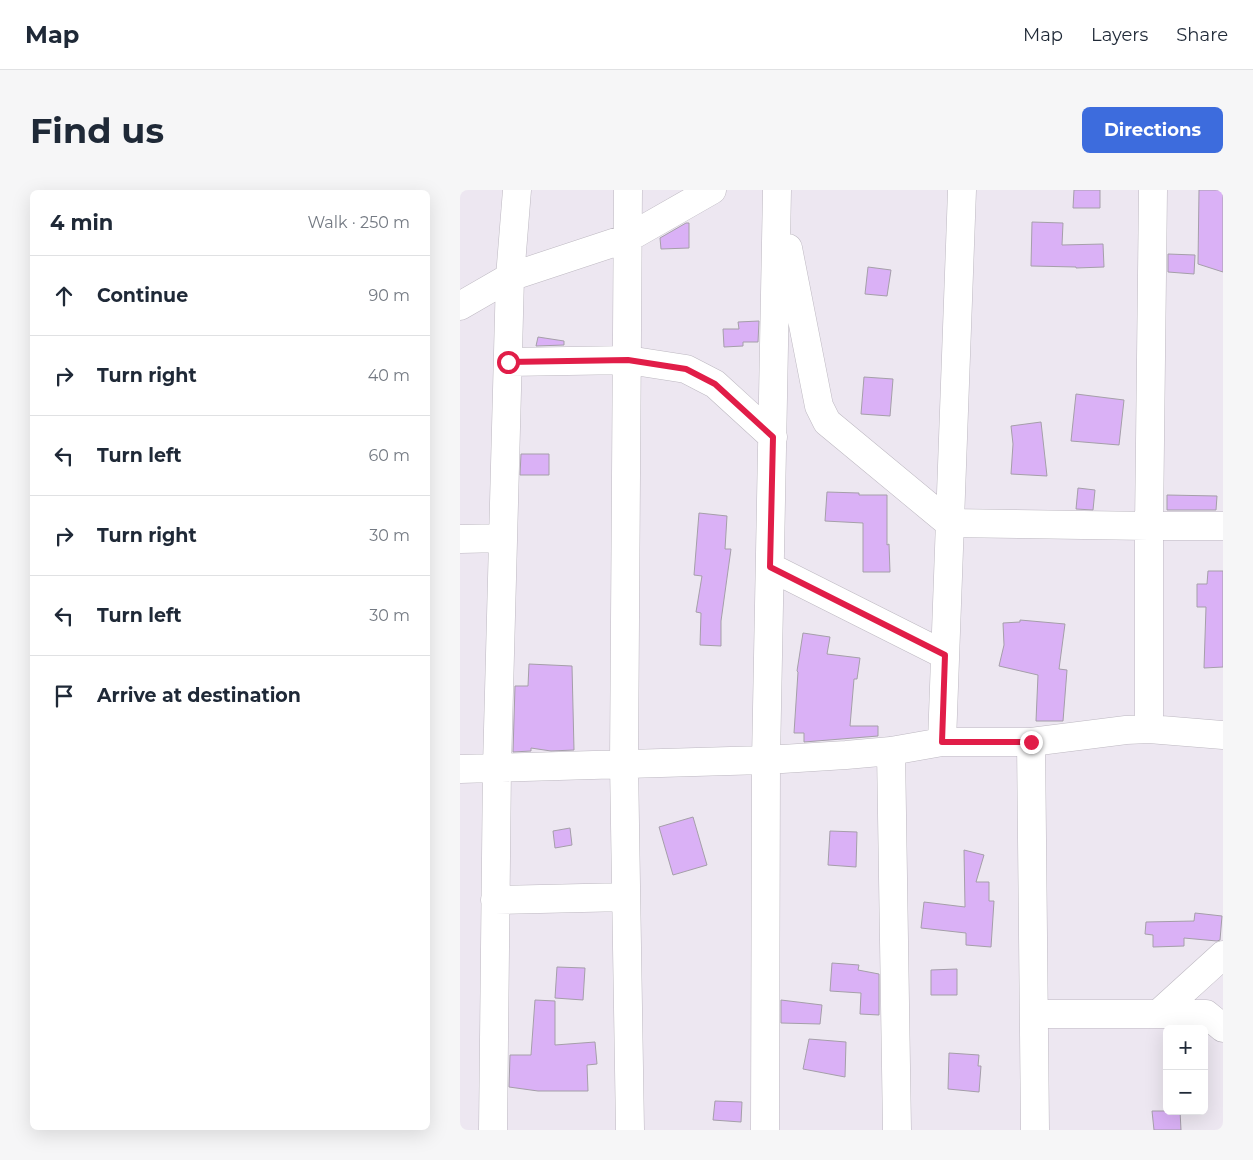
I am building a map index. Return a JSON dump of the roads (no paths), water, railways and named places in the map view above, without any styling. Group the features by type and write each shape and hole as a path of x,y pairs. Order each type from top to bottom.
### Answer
{"street":[{"path":"493,1130 497,767 510,277 517,190"},
{"path":"628,190 624,763 630,1130"},
{"path":"460,306 510,277 628,238 712,190"},
{"path":"942,742 962,190"},
{"path":"1149,730 1149,526 1153,190"},
{"path":"777,193 819,406 827,422 949,522 1223,526"},
{"path":"765,1130 766,760 777,193"},
{"path":"508,362 628,360 686,369 715,384 773,437"},
{"path":"460,539 503,538"},
{"path":"770,567 945,655"},
{"path":"460,769 766,760 891,750 942,742 1031,742 1126,730 1223,735"},
{"path":"1031,742 1035,1130"},
{"path":"891,750 897,1130"},
{"path":"496,900 626,897"},
{"path":"1158,1014 1223,955"},
{"path":"1034,1014 1206,1014 1223,1028"}]}
